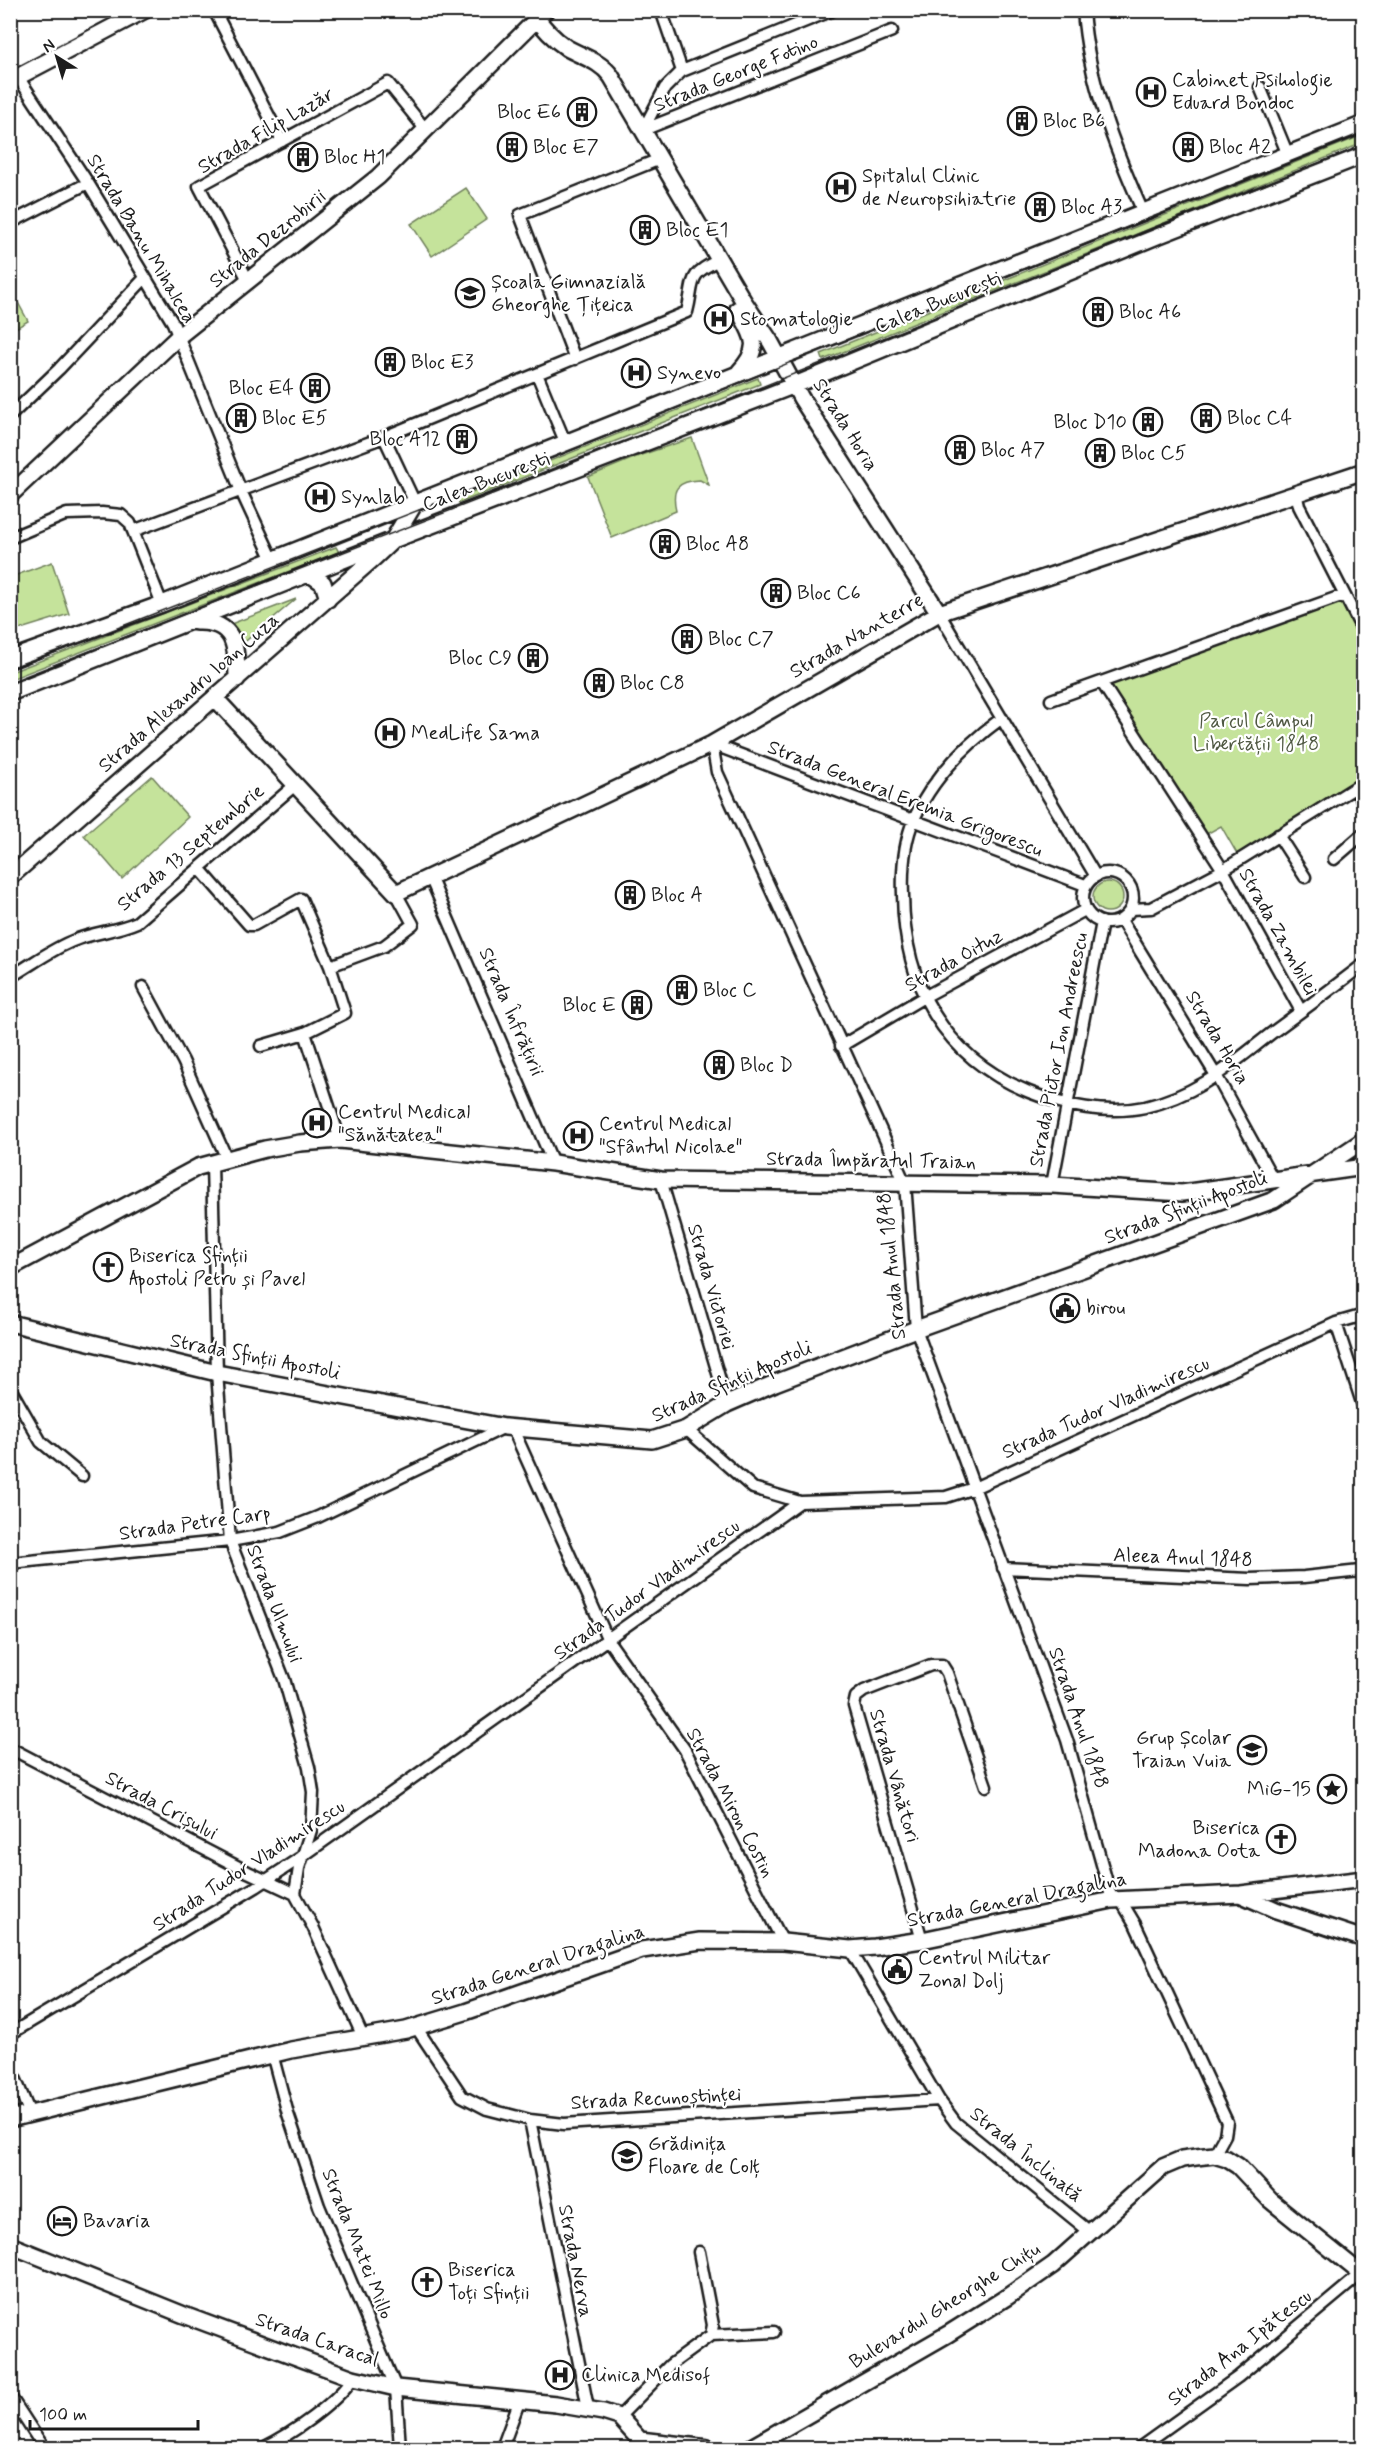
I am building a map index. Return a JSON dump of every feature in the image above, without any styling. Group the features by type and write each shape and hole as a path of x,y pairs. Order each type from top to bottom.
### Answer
{"street":[{"path":"14,79 145,10"},
{"path":"214,10 282,141"},
{"path":"661,10 682,70"},
{"name":"Strada George Fotino","path":"643,130 665,88 682,70 833,10"},
{"path":"1081,12 1087,45 1114,146 1143,213"},
{"name":"Strada Dezrobirii","path":"12,489 178,336 359,193 426,130 538,14"},
{"name":"Strada Horia","path":"538,14 566,47 606,69 795,385 939,613 1095,875"},
{"name":"Strada George Fotino","path":"643,130 892,31"},
{"name":"Strada Banu Mihalcea","path":"14,79 88,183 144,279 173,323 241,491 273,560"},
{"name":"Strada Filip Lazăr","path":"249,282 199,186 388,83 426,130"},
{"path":"1260,87 1288,155"},
{"name":"Calea București","path":"10,659 162,604 1364,124"},
{"name":"Calea București","path":"10,693 193,622 393,540 795,385 1147,240 1364,155"},
{"path":"575,359 520,215 660,159"},
{"path":"10,223 88,183"},
{"path":"133,531 384,437 687,312 693,276 701,268 719,260 719,275 754,341 754,353 735,375"},
{"path":"10,416 59,369 144,279"},
{"path":"537,374 566,444"},
{"path":"384,437 415,503"},
{"name":"Strada Nanterre","path":"396,893 431,879 711,744 939,613 1364,471"},
{"path":"1296,494 1299,506 1364,633"},
{"name":"Calea București","path":"393,540 415,503"},
{"path":"10,538 67,513 121,515 130,523 162,604"},
{"path":"342,532 352,557"},
{"name":"Strada Alexandru Ioan Cuza","path":"10,877 393,540"},
{"path":"310,574 323,583 328,599"},
{"path":"1051,699 1102,683 1344,595"},
{"path":"193,622 213,622 228,634 235,645 237,679"},
{"name":"Strada Zambilei","path":"1102,683 1223,870 1301,1011"},
{"path":"215,698 396,893 413,924 384,946 330,966"},
{"path":"1002,718 959,754 925,797 913,822 903,867 905,936 912,967 924,997 949,1035 975,1062 995,1076 1043,1098 1109,1110 1143,1107 1188,1094 1217,1077 1364,964"},
{"name":"Strada General Eremia Grigorescu","path":"711,744 1085,885"},
{"name":"Strada Anul 1848","path":"711,744 717,772 905,1183 916,1329 1066,1740 1116,1900 1135,1924 1227,2122 1225,2135 1214,2155"},
{"name":"Strada 13 Septembrie","path":"10,977 74,940 123,928 137,922 295,785"},
{"path":"1131,909 1151,908 1223,870 1359,785 1364,803"},
{"path":"1334,859 1364,832"},
{"path":"1278,835 1305,878"},
{"path":"199,868 249,925 254,925 301,899 330,966 345,1013 305,1032 261,1046"},
{"path":"1111,872 1125,879 1133,893 1131,909 1121,920 1102,922 1095,920 1085,910 1082,902 1085,885 1095,875 1111,872"},
{"name":"Strada Înfrățirii","path":"431,879 553,1163"},
{"name":"Strada Oituz","path":"841,1046 924,997 1085,910"},
{"name":"Strada Horia","path":"1121,920 1217,1077 1273,1179"},
{"name":"Strada Pictor Ion Andreescu","path":"1052,1185 1102,922"},
{"path":"143,987 183,1061 220,1161"},
{"path":"305,1032 340,1140"},
{"name":"Strada Împăratul Traian","path":"10,1268 182,1175 220,1161 300,1143 340,1140 553,1163 661,1180 1052,1185 1182,1193 1364,1167"},
{"name":"Strada Sfinții Apostoli","path":"10,1323 217,1373 508,1427 652,1440 686,1429 727,1404 775,1383 916,1329 1274,1200 1364,1140"},
{"name":"Strada Ulmului","path":"220,1161 217,1373 230,1541 284,1679 309,1767 313,1805 311,1830 299,1868 296,1894"},
{"name":"Strada Victoriei","path":"661,1180 727,1404"},
{"name":"Strada Tudor Vladimirescu","path":"10,2034 267,1881 303,1857 800,1502 946,1497 974,1488 1336,1323 1364,1315"},
{"path":"1336,1323 1364,1409"},
{"path":"10,1388 41,1442 82,1476"},
{"name":"Strada Petre Carp","path":"10,1563 230,1541 280,1532 318,1517 508,1427"},
{"name":"Strada Miron Costin","path":"508,1427 608,1640 685,1750 783,1942"},
{"path":"686,1429 753,1488 800,1502"},
{"name":"Aleea Anul 1848","path":"1003,1568 1250,1579 1304,1577 1360,1571"},
{"name":"Strada Vânători","path":"922,1940 854,1706 856,1697 864,1691 931,1665 942,1665 947,1673 986,1786"},
{"name":"Strada Crișului","path":"10,1748 296,1894"},
{"path":"1241,1894 1364,1879"},
{"path":"296,1894 363,2037"},
{"name":"Strada General Dragalina","path":"10,2119 272,2054 416,2027 642,1950 700,1941 783,1942 850,1949 922,1940 1116,1900 1241,1894 1276,1911 1364,1939"},
{"name":"Strada Înclinată","path":"850,1949 939,2100 956,2123 1090,2232"},
{"name":"Strada Recunoștinței","path":"416,2027 462,2096 487,2109 530,2120 564,2124 939,2100"},
{"name":"Strada Matei Millo","path":"272,2054 288,2114 318,2206 396,2388 400,2448"},
{"path":"10,2066 30,2114"},
{"name":"Strada Nerva","path":"530,2120 588,2408"},
{"path":"1214,2155 1238,2166 1270,2200 1362,2275"},
{"name":"Bulevardul Gheorghe Chițu","path":"750,2448 948,2334 1007,2297 1053,2265 1162,2167 1182,2159 1214,2155"},
{"name":"Strada Caracal","path":"10,2245 184,2315 353,2378 396,2388 588,2408 619,2417"},
{"path":"699,2252 713,2325 711,2335"},
{"name":"Strada Ana Ipătescu","path":"1139,2448 1238,2377 1362,2275"},
{"path":"708,2448 643,2444 619,2417 670,2366 711,2335 774,2332"},
{"path":"264,2448 288,2436 339,2394 353,2378"},
{"path":"10,2396 44,2448"},
{"path":"502,2448 519,2402"}],"green space":[{"path":"1363,135 1363,143 823,360 821,354"},
{"path":"466,188 487,219 432,256 411,224"},
{"path":"15,297 28,321 11,331 11,299"},
{"path":"758,378 760,384 459,503 457,498"},
{"path":"692,438 709,485 700,480 681,484 674,497 676,511 612,538 588,477 641,455"},
{"path":"336,547 339,552 11,679 11,672"},
{"path":"52,562 69,614 11,632 11,577"},
{"name":"Parcul Câmpul Libertății 1848","path":"1344,595 1363,633 1363,782 1240,859 1221,826 1201,837 1102,683"},
{"path":"296,599 241,645 231,624"},
{"path":"152,776 188,817 122,879 84,835"},
{"path":"1108,882 1119,886 1123,897 1119,908 1108,912 1097,908 1093,897 1097,886"}],"tram line":[{"path":"10,670 557,456 1364,132"},
{"path":"10,682 562,467 1364,145"}],"place":[{"name":"Cabinet Psihologie Eduard Bondoc","path":"1151,92"},
{"name":"Bloc E6","path":"582,112"},
{"name":"Bloc B6","path":"1022,121"},
{"name":"Bloc E7","path":"512,147"},
{"name":"Bloc A2","path":"1188,147"},
{"name":"Bloc H1","path":"303,157"},
{"name":"Spitalul Clinic de Neuropsihiatrie","path":"841,187"},
{"name":"Bloc A3","path":"1040,207"},
{"name":"Bloc E1","path":"645,230"},
{"name":"Școala Gimnazială Gheorghe Țițeica","path":"470,293"},
{"name":"Bloc A6","path":"1098,312"},
{"name":"Stomatologie","path":"719,319"},
{"name":"Bloc E3","path":"390,362"},
{"name":"Synevo","path":"636,373"},
{"name":"Bloc E4","path":"315,388"},
{"name":"Bloc E5","path":"241,418"},
{"name":"Bloc C4","path":"1206,418"},
{"name":"Bloc D10","path":"1148,422"},
{"name":"Bloc A12","path":"462,439"},
{"name":"Bloc A7","path":"960,450"},
{"name":"Bloc C5","path":"1100,453"},
{"name":"Synlab","path":"320,497"},
{"name":"Bloc A8","path":"665,544"},
{"name":"Bloc C6","path":"776,593"},
{"name":"Bloc C7","path":"687,639"},
{"name":"Bloc C9","path":"533,658"},
{"name":"Bloc C8","path":"599,683"},
{"name":"MedLife Sama","path":"390,733"},
{"name":"Bloc A","path":"630,895"},
{"name":"Bloc C","path":"682,990"},
{"name":"Bloc E","path":"637,1005"},
{"name":"Bloc D","path":"719,1065"},
{"name":"Centrul Medical \"Sănătatea\"","path":"317,1123"},
{"name":"Centrul Medical \"Sfântul Nicolae\"","path":"578,1136"},
{"name":"Biserica Sfinții Apostoli Petru și Pavel","path":"108,1267"},
{"name":"birou","path":"1065,1308"},
{"name":"Grup Școlar Traian Vuia","path":"1252,1750"},
{"name":"MiG-15","path":"1332,1789"},
{"name":"Biserica Madona Oota","path":"1281,1839"},
{"name":"Centrul Militar Zonal Dolj","path":"897,1969"},
{"name":"Grădinița Floare de Colț","path":"627,2156"},
{"name":"Bavaria","path":"62,2221"},
{"name":"Biserica Toți Sfinții","path":"427,2282"},
{"name":"Clinica Medisof","path":"560,2375"}]}
